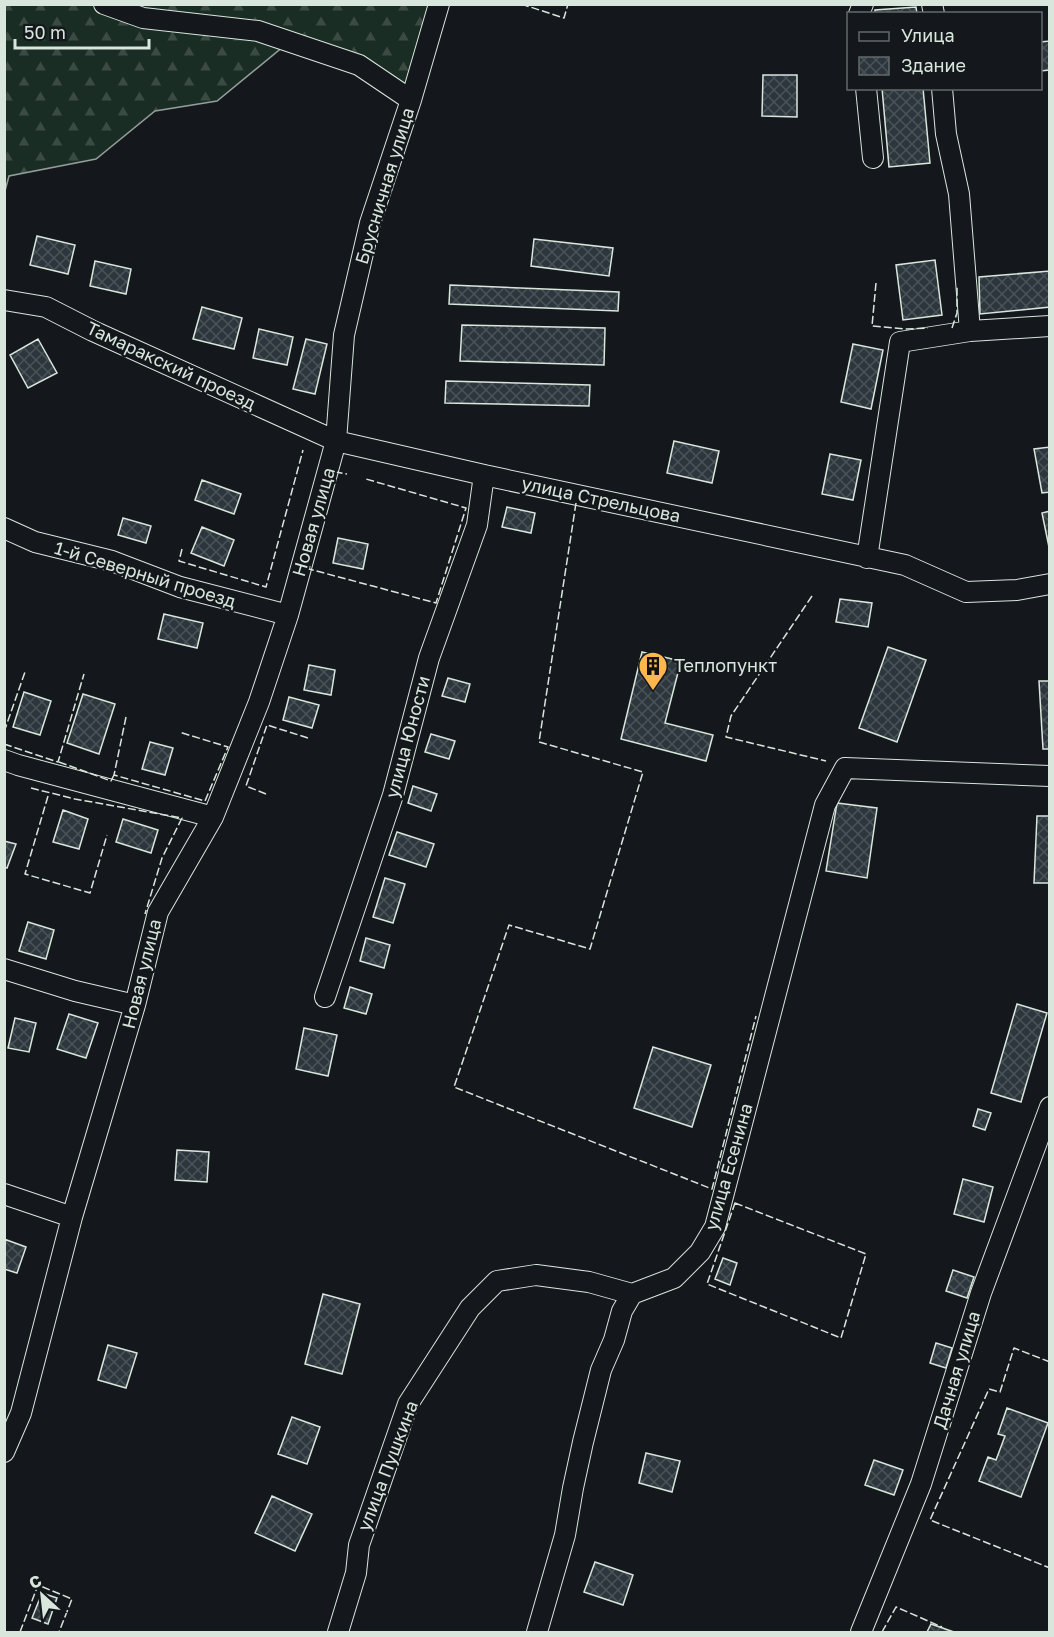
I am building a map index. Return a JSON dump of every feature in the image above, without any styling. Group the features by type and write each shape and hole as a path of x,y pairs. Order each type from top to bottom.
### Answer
{"street":[{"path":"104,4 143,18 258,31 358,65 411,100"},
{"name":"Брусничная улица","path":"336,441 344,335 370,224 411,100 439,4"},
{"path":"866,90 873,158"},
{"path":"942,90 946,134 959,194 970,331"},
{"name":"Тамаракский проезд","path":"4,300 46,307 93,331 336,441"},
{"path":"867,558 900,342 970,331 1050,326"},
{"name":"улица Стрельцова","path":"336,441 905,565 966,592 1017,590 1050,584"},
{"name":"Новая улица","path":"4,1452 13,1412 135,1005 158,912 213,818 259,702 288,615 336,441"},
{"name":"улица Юности","path":"325,997 393,795 429,658 477,525 484,475"},
{"name":"1-й Северный проезд","path":"4,528 35,542 112,561 180,587 288,615"},
{"path":"4,760 213,818"},
{"name":"улица Есенина","path":"632,1294 674,1278 700,1252 715,1227 825,805 845,768 1050,776"},
{"path":"4,969 75,991 135,1005"},
{"name":"Дачная улица","path":"861,1632 921,1484 981,1293 1050,1107"},
{"path":"4,1194 72,1217"},
{"name":"улица Пушкина","path":"338,1632 356,1573 358,1545 408,1404 470,1308 497,1281 536,1275 589,1282 632,1294"},
{"path":"537,1632 565,1535 582,1442 601,1370 614,1340 622,1311 632,1294"}],"green space":[{"path":"5,5 439,5 411,100 289,42 217,101 155,111 96,159 9,176 5,191"}],"building":[{"path":"916,7 917,12 875,12 875,10"},
{"path":"1050,41 1050,70 1042,71 1042,42"},
{"path":"763,75 797,75 797,117 762,116"},
{"path":"882,90 923,90 930,163 889,167"},
{"path":"37,236 75,245 68,274 30,265"},
{"path":"534,239 613,248 609,276 531,266"},
{"path":"935,260 942,315 903,320 896,265"},
{"path":"95,261 131,269 126,294 90,286"},
{"path":"1050,271 1050,307 980,314 979,277"},
{"path":"450,285 619,292 618,311 449,304"},
{"path":"202,307 242,318 234,349 193,339"},
{"path":"462,325 605,328 604,365 460,361"},
{"path":"259,329 293,337 287,365 253,358"},
{"path":"38,339 57,373 28,388 10,355"},
{"path":"306,339 327,344 315,394 293,389"},
{"path":"853,344 883,350 871,409 841,402"},
{"path":"446,381 590,385 589,406 445,403"},
{"path":"674,441 719,451 712,483 667,473"},
{"path":"1050,447 1050,492 1042,493 1034,449"},
{"path":"830,454 861,460 853,500 822,494"},
{"path":"202,480 241,494 234,514 195,500"},
{"path":"507,507 535,513 531,533 502,527"},
{"path":"1050,511 1050,552 1042,513"},
{"path":"123,518 151,526 146,543 118,535"},
{"path":"202,527 234,540 224,566 191,553"},
{"path":"338,538 368,544 363,569 333,563"},
{"path":"840,599 872,603 868,627 836,622"},
{"path":"164,614 203,623 197,648 158,639"},
{"path":"888,647 926,660 897,742 859,728"},
{"name":"Теплопункт","path":"642,652 681,661 665,723 713,735 706,761 621,739"},
{"path":"309,665 335,670 331,695 304,690"},
{"path":"448,678 470,684 465,702 442,696"},
{"path":"1039,681 1050,681 1050,749 1043,749"},
{"path":"24,692 51,701 40,735 13,727"},
{"path":"83,694 115,704 99,754 67,743"},
{"path":"289,697 319,705 312,728 283,720"},
{"path":"431,734 455,741 449,759 425,752"},
{"path":"150,742 173,748 165,775 142,769"},
{"path":"413,786 437,794 431,811 408,803"},
{"path":"837,803 877,808 867,878 826,871"},
{"path":"63,810 88,819 79,849 53,842"},
{"path":"1037,816 1050,816 1050,883 1034,883"},
{"path":"123,819 158,830 151,853 116,842"},
{"path":"397,832 434,844 426,867 389,855"},
{"path":"4,841 16,844 7,868 4,867"},
{"path":"385,878 405,884 393,923 373,917"},
{"path":"28,922 54,930 46,959 19,951"},
{"path":"366,938 390,945 384,968 360,961"},
{"path":"350,987 372,994 366,1014 344,1008"},
{"path":"1017,1004 1047,1013 1021,1102 991,1093"},
{"path":"69,1014 98,1023 86,1058 57,1049"},
{"path":"15,1018 36,1023 29,1052 8,1048"},
{"path":"304,1028 337,1035 328,1076 296,1069"},
{"path":"653,1047 711,1065 692,1127 634,1108"},
{"path":"978,1109 991,1113 985,1130 973,1126"},
{"path":"177,1150 209,1152 207,1182 175,1180"},
{"path":"963,1179 993,1187 984,1222 954,1214"},
{"path":"4,1239 26,1247 17,1273 4,1269"},
{"path":"723,1258 737,1263 730,1285 715,1279"},
{"path":"953,1270 974,1277 967,1298 946,1291"},
{"path":"323,1294 360,1304 342,1374 305,1364"},
{"path":"936,1343 952,1348 946,1368 930,1363"},
{"path":"108,1345 137,1353 126,1388 98,1380"},
{"path":"1007,1408 1048,1423 1021,1497 979,1481 988,1457 996,1460 1005,1436 998,1434"},
{"path":"292,1417 320,1427 307,1464 278,1454"},
{"path":"646,1453 680,1461 672,1492 639,1483"},
{"path":"874,1460 903,1470 894,1495 865,1485"},
{"path":"272,1496 312,1514 295,1551 255,1533"},
{"path":"595,1562 633,1575 623,1605 584,1592"},
{"path":"42,1593 57,1598 48,1624 32,1618"},
{"path":"931,1624 954,1632 927,1632"}],"fence":[{"path":"521,4 564,18 568,4"},
{"path":"876,283 872,326 928,328"},
{"path":"952,328 957,313 957,286"},
{"path":"182,549 179,561 266,587 303,450"},
{"path":"335,473 347,474"},
{"path":"310,566 309,569 436,603 466,508 366,479"},
{"path":"576,503 539,742 643,772 590,949 509,925 454,1087 712,1189 756,1016"},
{"path":"812,596 731,716 726,737 826,761"},
{"path":"4,732 25,672"},
{"path":"4,744 58,762 84,674"},
{"path":"126,717 114,775 205,801 228,747 179,732"},
{"path":"266,794 246,786 267,725 308,738"},
{"path":"59,762 111,781 114,775"},
{"path":"31,788 75,799 182,818 162,858 145,914"},
{"path":"48,796 25,874 90,893 107,835"},
{"path":"735,1203 866,1254 841,1338 707,1284 735,1203"},
{"path":"1050,1362 1014,1348 1000,1392 989,1389 930,1520 1050,1568"},
{"path":"20,1632 38,1585 72,1599 59,1632"},
{"path":"882,1632 896,1607 942,1627"}],"place":[{"name":"Теплопункт","path":"653,692"}]}
